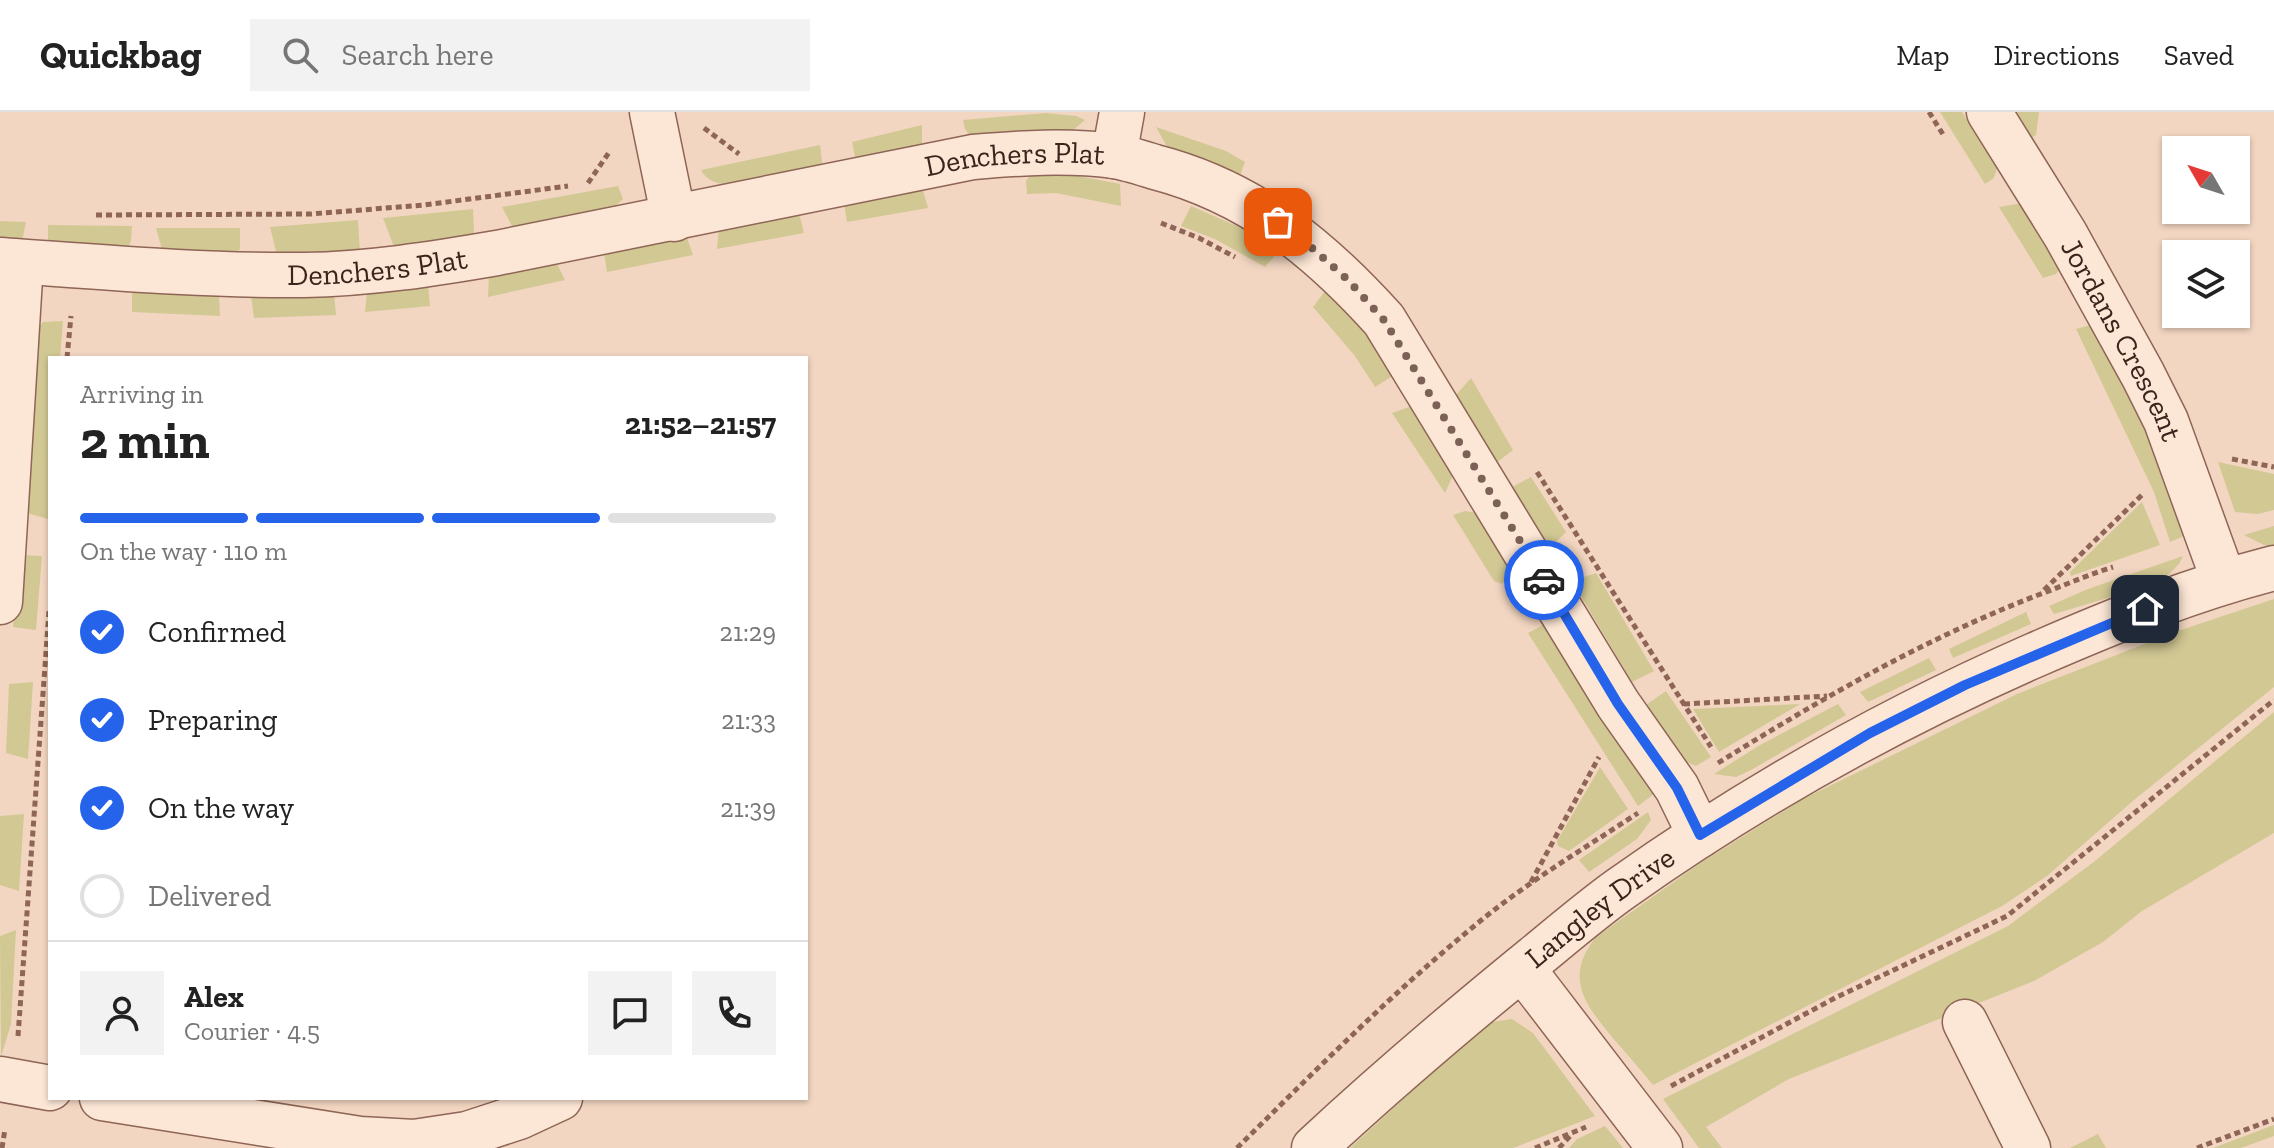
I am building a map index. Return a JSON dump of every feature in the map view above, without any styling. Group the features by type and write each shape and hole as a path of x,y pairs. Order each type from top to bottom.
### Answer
{"street":[{"path":"652,112 674,219"},
{"path":"1114,156 1122,112"},
{"name":"Jordans Crescent","path":"1989,112 2065,234 2143,375 2166,421 2224,581"},
{"name":"Denchers Plat","path":"10,261 246,275 353,272 435,264 674,219 973,157 1012,153 1114,156 1184,174 1252,205 1303,240 1347,279 1384,320 1618,704 1677,788 1700,835"},
{"path":"0,602 18,313 10,261"},
{"name":"Langley Drive","path":"1314,1148 1437,1036 1617,891 1700,835 1870,733 1965,685 2145,609 2224,581 2274,568"},
{"path":"1522,968 1660,1148"},
{"path":"1965,1022 2028,1148"},
{"path":"114,1100 330,1135 414,1142 467,1134 519,1117 556,1100"}],"path":[{"path":"694,120 739,154"},
{"path":"90,215 311,214 438,204 663,172 754,151"},
{"path":"1151,219 1199,238 1241,260"},
{"path":"18,313 85,316"},
{"path":"67,356 71,316"},
{"path":"2040,595 2147,491"},
{"path":"2,1148 21,1083 25,961 48,627"},
{"path":"1684,704 1828,695"},
{"path":"1535,1148 1631,1107 1835,998 2007,916 2274,700"},
{"path":"1530,883 1600,755 1607,767"},
{"path":"1630,802 1637,814"},
{"path":"2197,1148 2274,1119"},
{"path":"1559,1148 1574,1132"}],"shaded area":[{"path":"1940,112 1962,112 1997,168 1994,178 1985,184"},
{"path":"2011,112 2039,112 2036,135 2025,142"},
{"path":"1046,113 1085,120 1071,132 972,139 963,120"},
{"path":"922,125 922,147 856,162 852,142"},
{"path":"1156,127 1226,151 1245,162 1238,181 1170,152"},
{"path":"820,145 823,170 757,184 722,184 709,179 701,170"},
{"path":"1033,172 1068,174 1120,184 1121,206 1056,193 1027,194 1026,181"},
{"path":"618,186 623,199 612,209 514,230 502,207"},
{"path":"922,187 928,208 847,222 844,203"},
{"path":"2023,203 2061,267 2056,274 2043,278 1999,207"},
{"path":"1191,206 1253,233 1279,251 1265,267 1215,239 1181,226"},
{"path":"473,209 474,232 471,239 394,247 383,218"},
{"path":"799,213 804,233 717,249 719,227"},
{"path":"358,220 360,253 277,255 270,227"},
{"path":"0,221 26,222 21,246 0,244"},
{"path":"48,225 132,226 131,241 126,252 48,247"},
{"path":"156,228 240,228 240,249 234,255 163,253"},
{"path":"686,235 693,255 607,272 604,252"},
{"path":"555,260 565,280 488,297 489,274"},
{"path":"428,284 430,306 365,312 367,292"},
{"path":"1325,291 1362,330 1394,375 1375,387 1355,356 1313,307"},
{"path":"132,292 219,296 220,316 132,312"},
{"path":"334,293 336,315 254,318 251,296"},
{"path":"63,321 60,356 48,356 48,519 23,512 38,329 43,322"},
{"path":"2094,324 2129,382 2186,535 2170,542 2154,492 2076,329"},
{"path":"1471,378 1513,450 1496,463 1455,396"},
{"path":"1412,406 1455,471 1445,493 1392,413"},
{"path":"2218,462 2274,474 2274,510 2257,514 2235,512"},
{"path":"1531,477 1566,532 1550,548 1512,487"},
{"path":"2142,502 2160,545 2071,576 2070,572"},
{"path":"1465,511 1477,513 1515,568 1502,584 1494,581 1453,515"},
{"path":"2274,526 2274,546 2264,545 2244,535"},
{"path":"18,555 42,556 36,630 13,627"},
{"path":"2183,556 2161,582 2054,614 2049,606 2088,589"},
{"path":"1596,573 1654,671 1632,682 1572,581"},
{"path":"2274,599 2274,687 2134,800 2047,876 2002,906 1653,1085 1593,1013 1586,1001 1580,977 1586,951 1596,937 1702,862 1803,799 2017,694 2175,632"},
{"path":"2026,612 2031,624 1953,658 1949,649"},
{"path":"1547,623 1655,793 1638,806 1528,633"},
{"path":"1929,658 1936,670 1868,702 1860,692"},
{"path":"33,682 28,759 6,753 9,684"},
{"path":"1666,691 1711,757 1696,766 1682,760 1646,705"},
{"path":"1800,704 1719,752 1693,709"},
{"path":"1838,704 1846,715 1751,770 1736,777 1714,774 1760,745"},
{"path":"2274,712 2274,833 2142,911 2103,942 2034,981 1789,1079 1706,1127 1722,1148 1699,1148 1663,1099 2008,926 2095,861"},
{"path":"1600,767 1628,809 1569,851 1558,846 1557,841"},
{"path":"1648,812 1651,820 1637,839 1589,872 1579,860"},
{"path":"24,814 19,891 0,885 0,816"},
{"path":"16,930 11,1024 1,1057 0,936"},
{"path":"1512,1019 1533,1033 1595,1116 1513,1148 1350,1148 1486,1023"},
{"path":"2274,1125 2274,1136 2241,1148 2213,1148"},
{"path":"1605,1126 1623,1148 1569,1148 1577,1139"},
{"path":"2098,1134 2106,1148 2070,1148"}],"way so far":[{"path":"1278,222 1347,279 1384,320 1544,580"}],"route":[{"path":"1544,580 1618,704 1677,788 1700,835 1870,733 1965,685 2145,609"}]}
